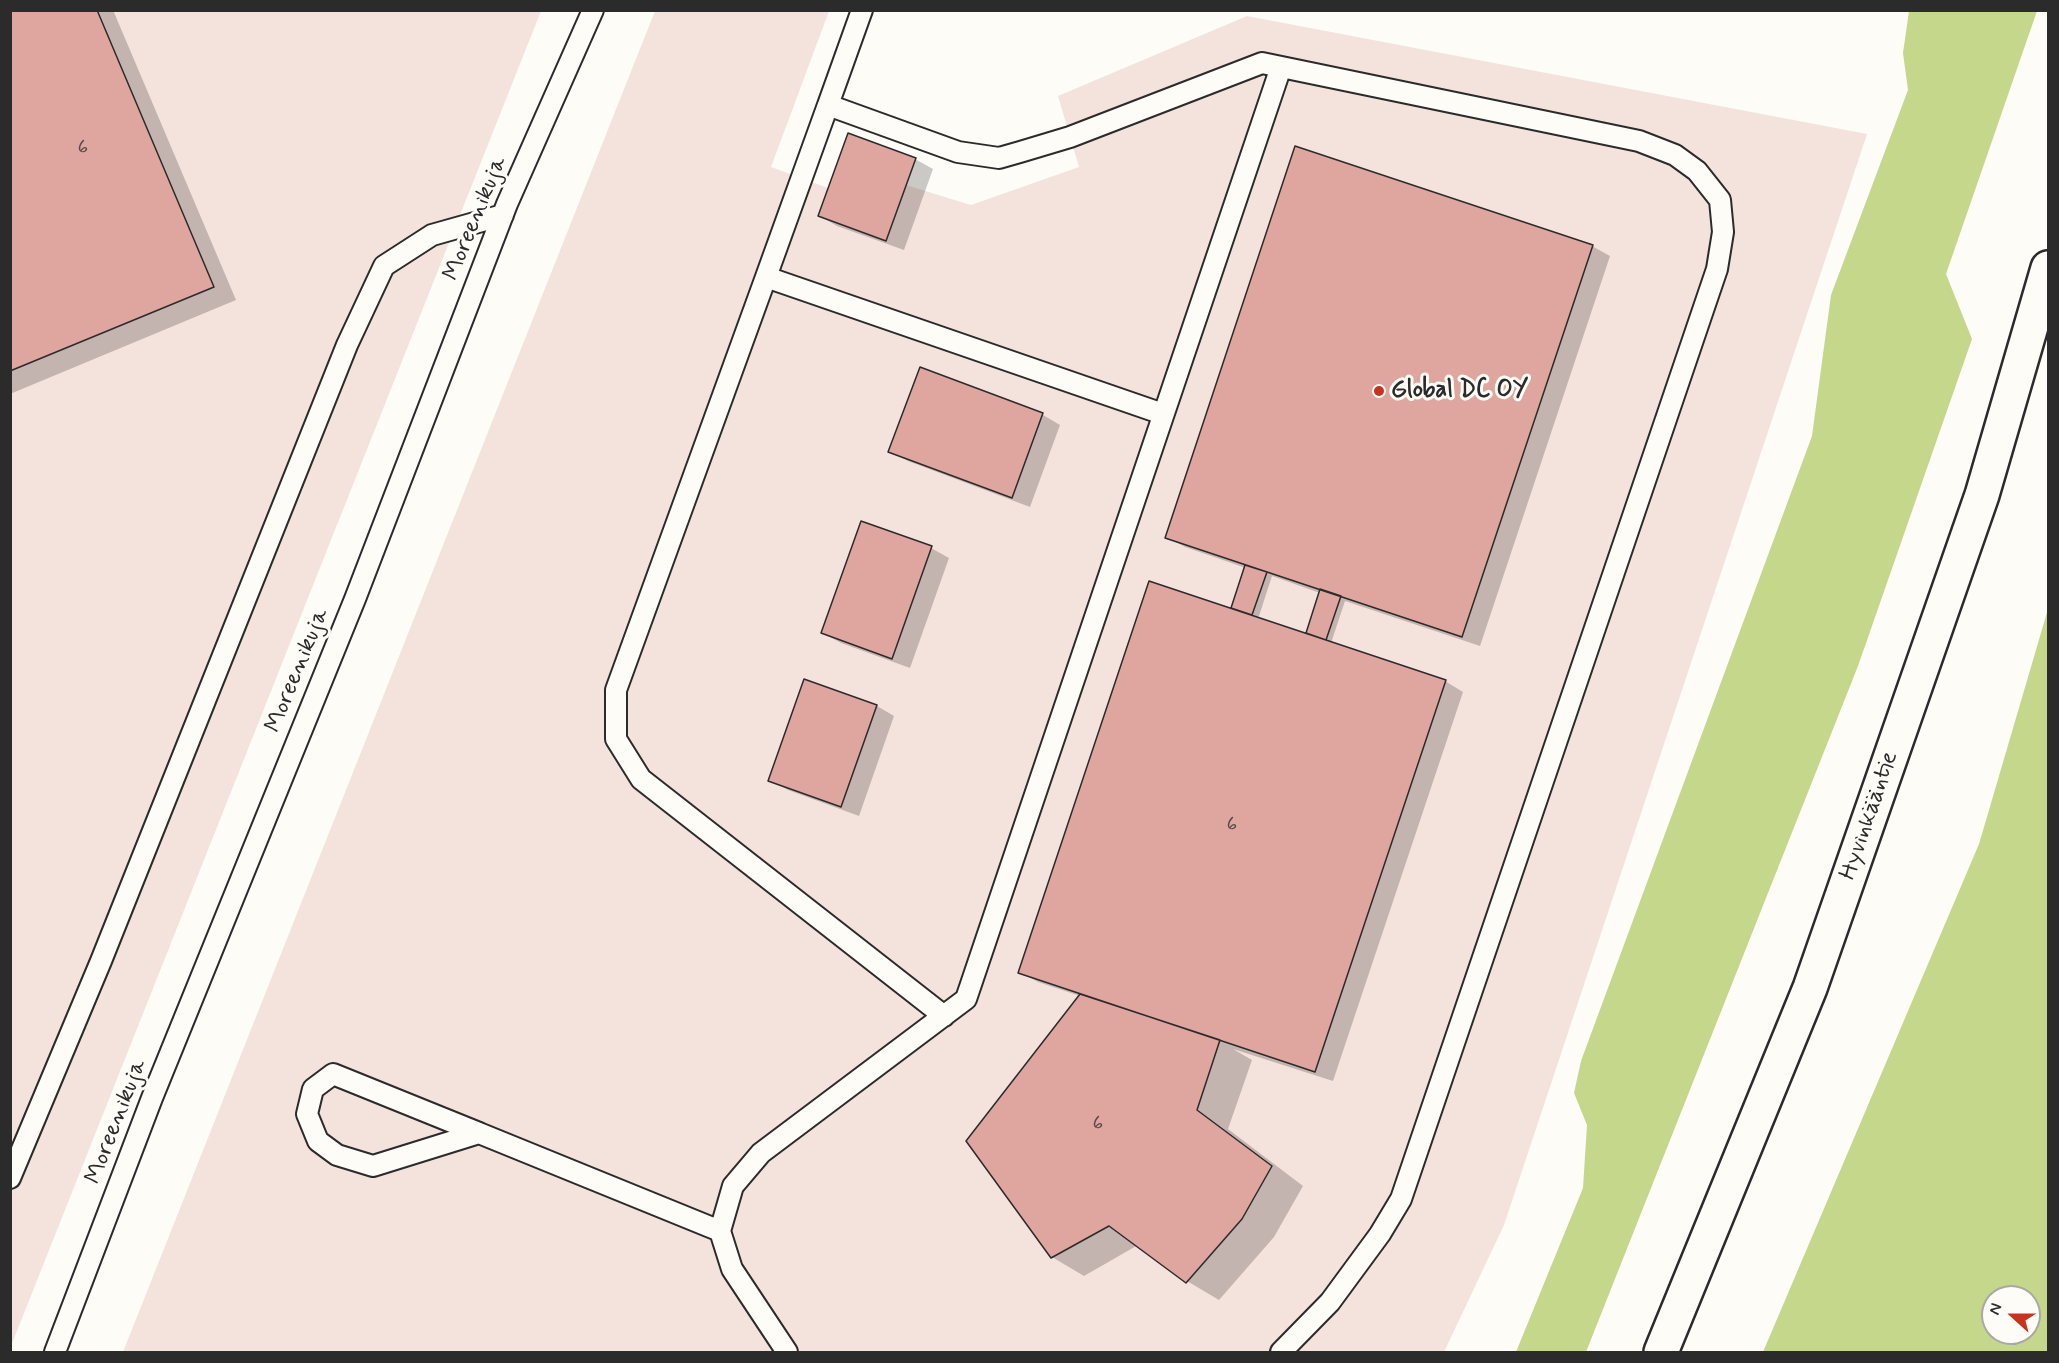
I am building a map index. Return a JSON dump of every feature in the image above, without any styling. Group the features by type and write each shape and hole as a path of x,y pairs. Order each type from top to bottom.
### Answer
{"highway":[{"name":"Hyvinkääntie","path":"1661,1353 1810,988 1982,495 2049,268"}],"lane":[{"name":"Moreenikuja","path":"55,1353 152,1098 355,599 503,215 594,10"},
{"path":"862,10 616,690 616,739 641,779 944,1016"},
{"path":"828,105 958,152 999,158 1070,137 1262,63 1639,141 1675,155 1697,171 1720,200 1723,232 1713,280 1401,1199 1380,1234 1330,1302 1281,1353"},
{"path":"787,1353 732,1269 720,1231 732,1186 761,1153 966,999 1281,67"},
{"path":"10,1178 101,961 347,345 384,266 432,234 503,215"},
{"path":"766,277 1163,414"},
{"path":"478,1133 373,1166 337,1155 318,1141 307,1114 313,1089 333,1074 720,1231"}],"shaded area":[{"path":"11,11 541,11 11,1346"},
{"name":"Global DC OY","path":"655,11 829,11 771,167 828,188 848,133 916,158 906,185 971,205 1079,167 1058,96 1247,16 1867,134 1504,1225 1444,1352 123,1352"}],"green space":[{"path":"1909,11 2037,11 1946,274 1972,339 1858,666 1586,1352 1516,1352 1583,1188 1587,1125 1574,1093 1581,1061 1812,436 1831,295 1908,90 1903,53"},
{"path":"2048,609 2048,1352 1763,1352 1979,844"}],"building":[{"path":"10,10 97,10 214,287 10,371"},
{"path":"848,133 916,158 886,241 818,216"},
{"name":"Global DC OY","path":"1295,146 1593,245 1462,637 1165,538"},
{"path":"920,367 1043,413 1012,498 888,452"},
{"path":"861,521 932,546 892,659 821,633"},
{"path":"1245,565 1267,572 1252,615 1231,608"},
{"path":"1149,581 1446,680 1315,1072 1018,973"},
{"path":"1320,589 1341,596 1326,640 1306,633"},
{"path":"804,679 877,705 841,807 768,781"},
{"path":"1080,994 1220,1040 1197,1110 1272,1166 1242,1219 1186,1283 1109,1226 1051,1258 966,1141"}],"place":[{"name":"Global DC OY","path":"1379,391"}]}
